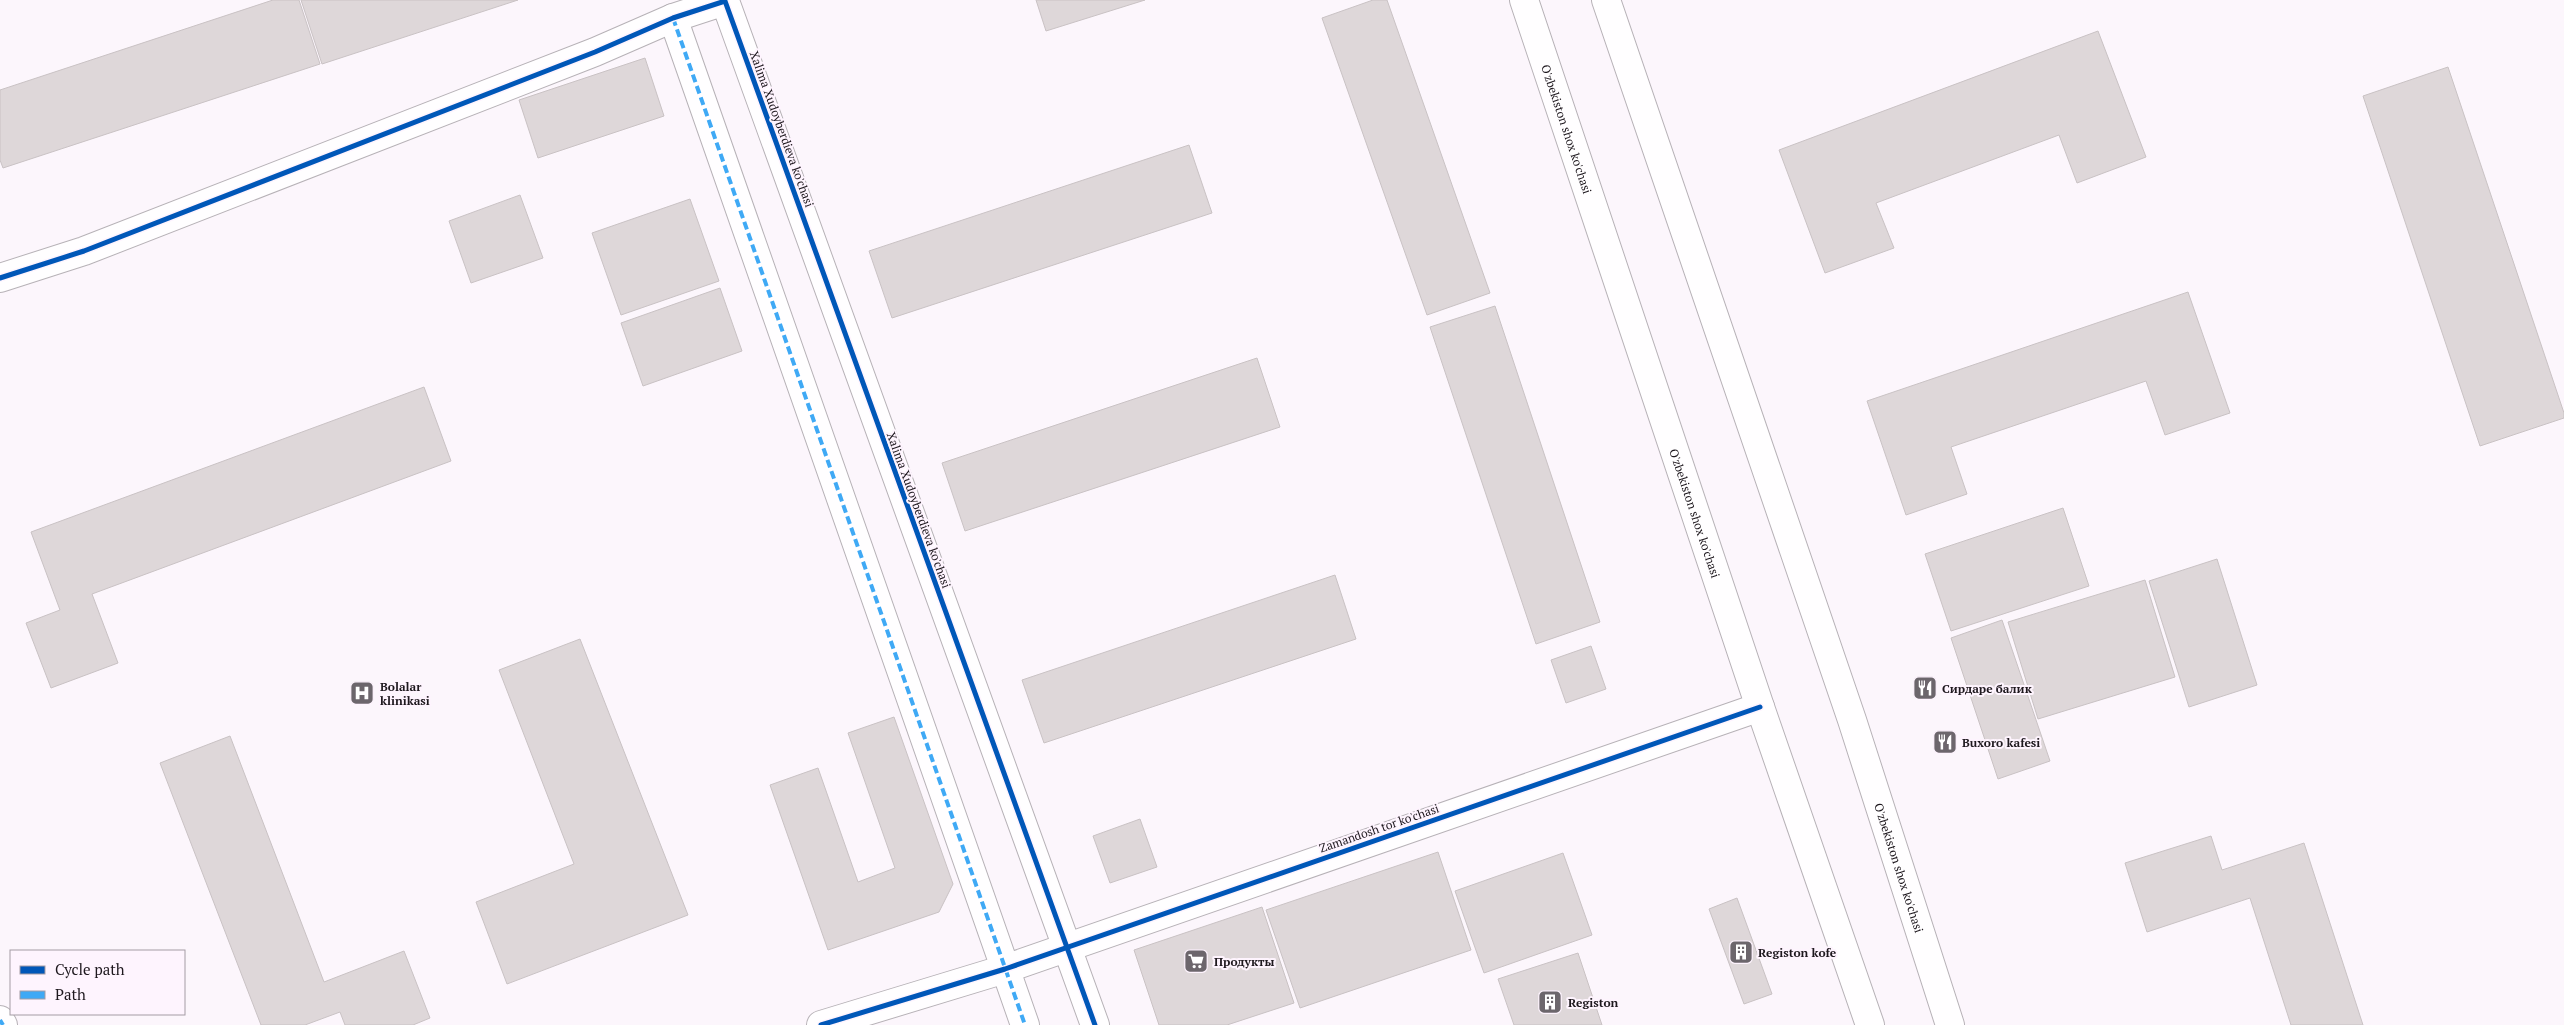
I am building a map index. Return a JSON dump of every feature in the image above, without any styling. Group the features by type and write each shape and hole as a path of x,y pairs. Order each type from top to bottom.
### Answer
{"street":[{"name":"O'zbekiston shox ko'chasi","path":"1524,0 1760,707 1870,1025"},
{"name":"O'zbekiston shox ko'chasi","path":"1606,0 1852,720 1950,1025"},
{"path":"0,278 84,251 595,52 673,18 725,1"},
{"name":"Xalima Xudoyberdieva ko'chasi","path":"725,1 1095,1025"},
{"path":"673,18 1025,1025"},
{"name":"Zamandosh tor ko'chasi","path":"821,1025 1005,969 1760,707"},
{"path":"0,1020 3,1025"}],"building":[{"path":"273,0 299,0 320,64 3,168 0,160 0,90"},
{"path":"301,0 518,0 322,64"},
{"path":"1036,0 1145,0 1046,31"},
{"path":"1373,0 1387,0 1490,293 1427,315 1322,18"},
{"path":"2098,31 2146,157 2077,183 2059,135 1876,203 1894,248 1825,273 1779,150"},
{"path":"645,58 664,116 538,158 519,100"},
{"path":"2448,67 2564,413 2564,418 2480,446 2363,96"},
{"path":"1189,145 1212,213 892,318 869,251"},
{"path":"520,195 543,258 471,283 449,221"},
{"path":"690,199 719,281 621,315 592,233"},
{"path":"720,288 742,351 643,386 621,323"},
{"path":"2188,292 2230,413 2165,435 2146,381 1951,447 1967,494 1906,515 1867,401"},
{"path":"1495,306 1600,622 1536,644 1430,327"},
{"path":"1257,358 1280,427 965,531 942,463"},
{"path":"424,387 451,461 92,594 118,663 51,688 26,623 60,610 31,532"},
{"path":"2063,508 2089,586 1951,631 1925,554"},
{"path":"2217,559 2257,685 2189,707 2149,581"},
{"path":"1335,575 1356,639 1044,743 1022,680"},
{"path":"2145,580 2175,677 2038,719 2008,622"},
{"path":"2002,620 2050,761 1998,779 1951,638"},
{"path":"580,639 688,915 507,984 476,902 574,864 499,670"},
{"path":"1591,646 1606,689 1566,703 1551,660"},
{"path":"894,717 953,884 939,912 828,950 770,785 818,768 858,882 895,868 848,733"},
{"path":"230,736 324,982 404,951 430,1018 413,1025 345,1025 340,1012 305,1025 261,1025 160,763"},
{"path":"1140,819 1157,867 1110,883 1093,836"},
{"path":"2211,836 2222,870 2304,843 2363,1025 2291,1025 2250,898 2147,932 2125,863"},
{"path":"1438,852 1471,950 1300,1008 1266,910"},
{"path":"1563,853 1592,935 1484,973 1455,891"},
{"name":"Registon kofe","path":"1737,898 1772,994 1744,1004 1709,909"},
{"path":"1262,907 1294,1003 1227,1025 1159,1025 1134,950"},
{"name":"Registon","path":"1578,953 1602,1025 1514,1025 1498,979"}],"marked path":[{"path":"673,18 1025,1025"},
{"path":"0,1020 3,1025"}],"cycle path":[{"path":"0,278 84,251 595,52 673,18 725,1 1095,1025"},
{"path":"821,1025 1005,969 1760,707"}],"place":[{"name":"Сирдаре балик","path":"1925,688"},
{"name":"Bolalar klinikasi","path":"362,693"},
{"name":"Buxoro kafesi","path":"1945,742"},
{"name":"Registon kofe","path":"1741,952"},
{"name":"Продукты","path":"1196,961"},
{"name":"Registon","path":"1550,1002"}]}
